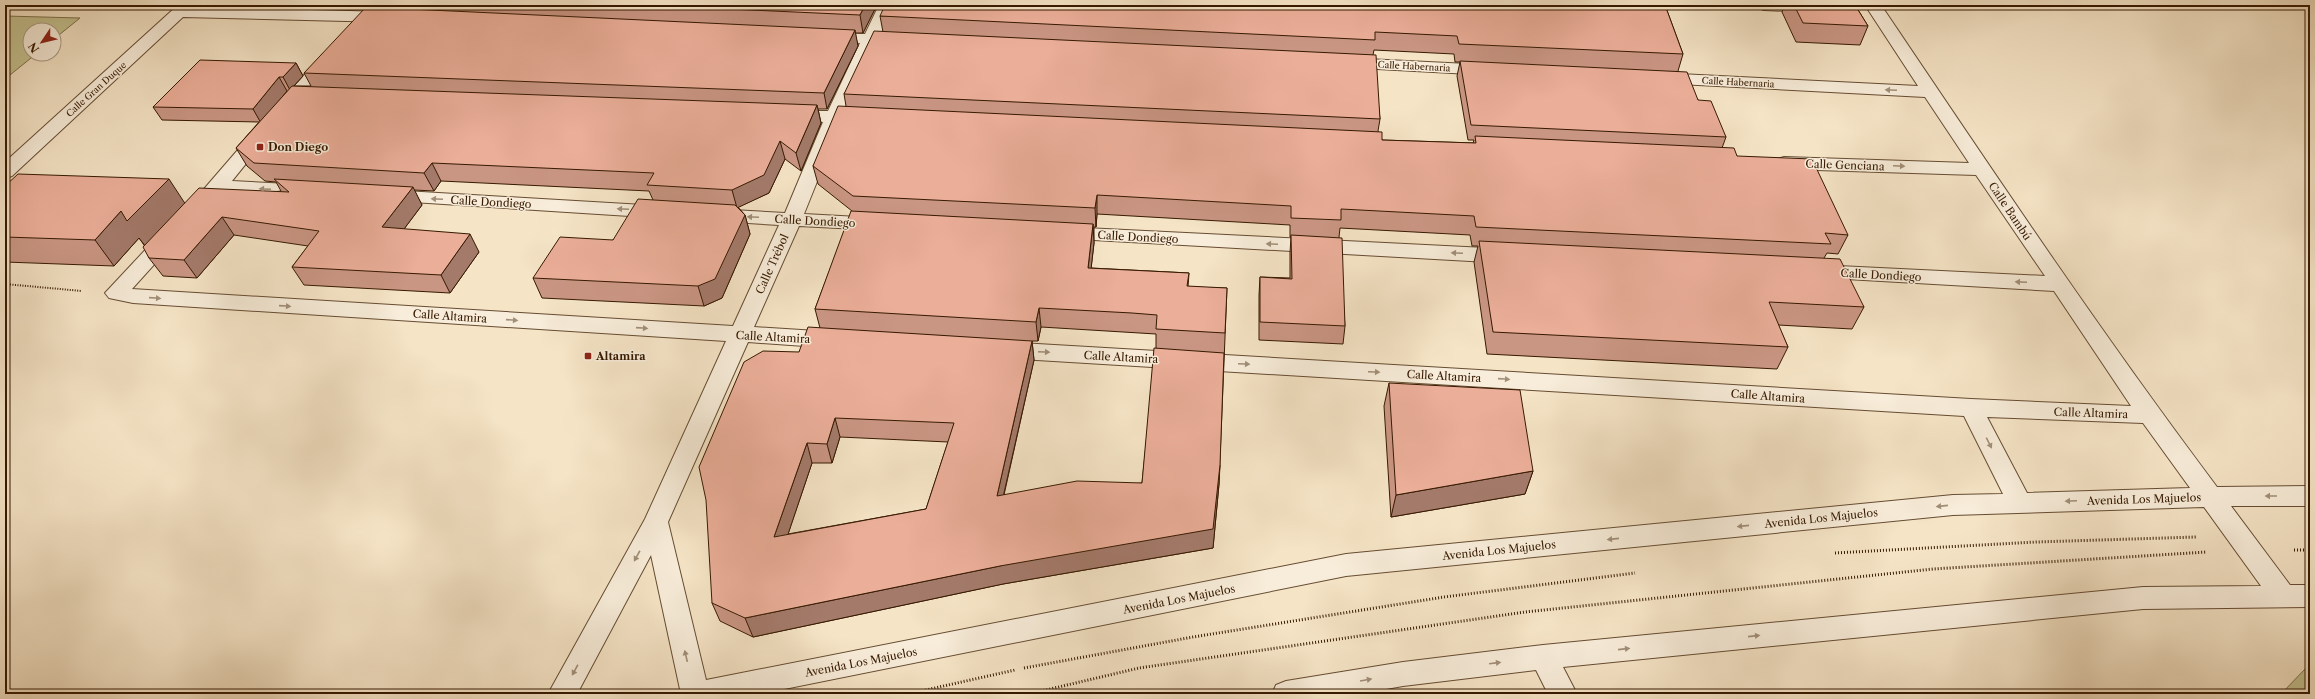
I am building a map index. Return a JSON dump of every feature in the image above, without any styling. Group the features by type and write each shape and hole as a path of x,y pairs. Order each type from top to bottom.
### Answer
{"street":[{"name":"Calle Trébol","path":"562,694 656,522 792,219 834,117 887,5"},
{"path":"1764,5 1831,8"},
{"name":"Calle Bambú","path":"1873,5 1886,27 2150,415 2208,497 2283,596"},
{"path":"184,9 372,10 406,18"},
{"name":"Calle Gran Duque","path":"5,172 184,9"},
{"path":"196,208 372,10"},
{"path":"1859,14 1886,27"},
{"path":"809,36 915,41"},
{"name":"Calle Habernaria","path":"1331,62 1506,70"},
{"name":"Calle Habernaria","path":"1642,77 1930,92"},
{"path":"294,96 318,97"},
{"path":"770,114 882,119"},
{"name":"Calle Genciana","path":"1768,162 1982,169"},
{"path":"217,186 329,192"},
{"name":"Calle Dondiego","path":"369,195 895,225"},
{"path":"116,293 180,226"},
{"name":"Calle Dondiego","path":"1046,232 1525,257"},
{"name":"Calle Dondiego","path":"1796,271 2060,284"},
{"name":"Calle Altamira","path":"116,293 133,296 851,341"},
{"name":"Calle Altamira","path":"979,349 1971,408 2150,415"},
{"path":"1971,408 2019,502"},
{"name":"Avenida Los Majuelos","path":"698,694 1346,565 1945,506 2019,502 2310,496"},
{"path":"656,522 695,694"},
{"path":"1286,694 1403,674 1542,657 2143,598 2310,596"},
{"path":"1542,657 1563,694"}],"path":[{"path":"5,284 116,293"},
{"path":"1833,553 2036,542 2172,539 2243,542 2310,550"},
{"path":"1029,694 1139,668 1525,612 1933,569 2243,542"},
{"path":"908,694 1018,669 1200,636 1444,597 1643,573"}],"shaded area":[{"path":"5,5 138,5 134,8"},
{"path":"5,16 80,18 62,33 62,22 22,22 22,62 26,62 5,79"},
{"path":"2308,666 2310,666 2310,694 2281,694"}],"building":[{"path":"641,5 865,5 860,15"},
{"path":"885,5 1665,5 1683,54 1459,44 1457,36 1375,32 1375,40 880,16"},
{"path":"1794,5 1855,5 1868,26 1803,23"},
{"path":"366,7 855,30 824,93 304,73"},
{"path":"874,31 1376,55 1380,119 844,94"},
{"path":"200,60 296,63 283,77 279,77 253,109 153,107"},
{"path":"1460,61 1687,72 1698,100 1711,101 1726,137 1471,125"},
{"path":"292,86 817,105 796,153 780,141 764,175 732,190 647,185 654,173 432,163 424,173 254,163 236,148"},
{"path":"838,106 1382,132 1382,140 1476,143 1475,136 1734,148 1737,156 1812,159 1848,235 1825,233 1831,244 1476,227 1474,216 1341,209 1341,220 1291,218 1291,206 1097,195 1095,208 853,196 813,166"},
{"path":"18,174 169,179 127,221 121,211 95,240 5,237 5,186"},
{"path":"274,179 413,187 382,227 470,234 441,275 292,267 319,231 222,217 184,260 149,258 143,247 199,188 289,192"},
{"path":"638,199 735,205 745,215 715,279 698,286 533,278 560,237 613,240"},
{"path":"851,211 1093,224 1088,268 1189,273 1187,286 1227,288 1225,333 1156,329 1157,315 1132,313 1039,308 1036,322 815,309"},
{"path":"1291,235 1342,238 1345,326 1260,322 1260,277 1292,279"},
{"path":"1479,241 1840,259 1864,307 1769,302 1788,347 1493,332"},
{"path":"808,327 1032,341 997,496 1077,481 1142,483 1154,348 1224,353 1220,465 1213,529 1000,566 745,618 712,603 706,500 699,467 744,362 763,351 799,352","holes":["835,418 954,423 926,509 774,537 807,443 827,444"]},
{"path":"1389,383 1520,390 1533,471 1396,495"}],"place":[{"name":"Don Diego","path":"260,147"},
{"name":"Altamira","path":"588,356"}]}
